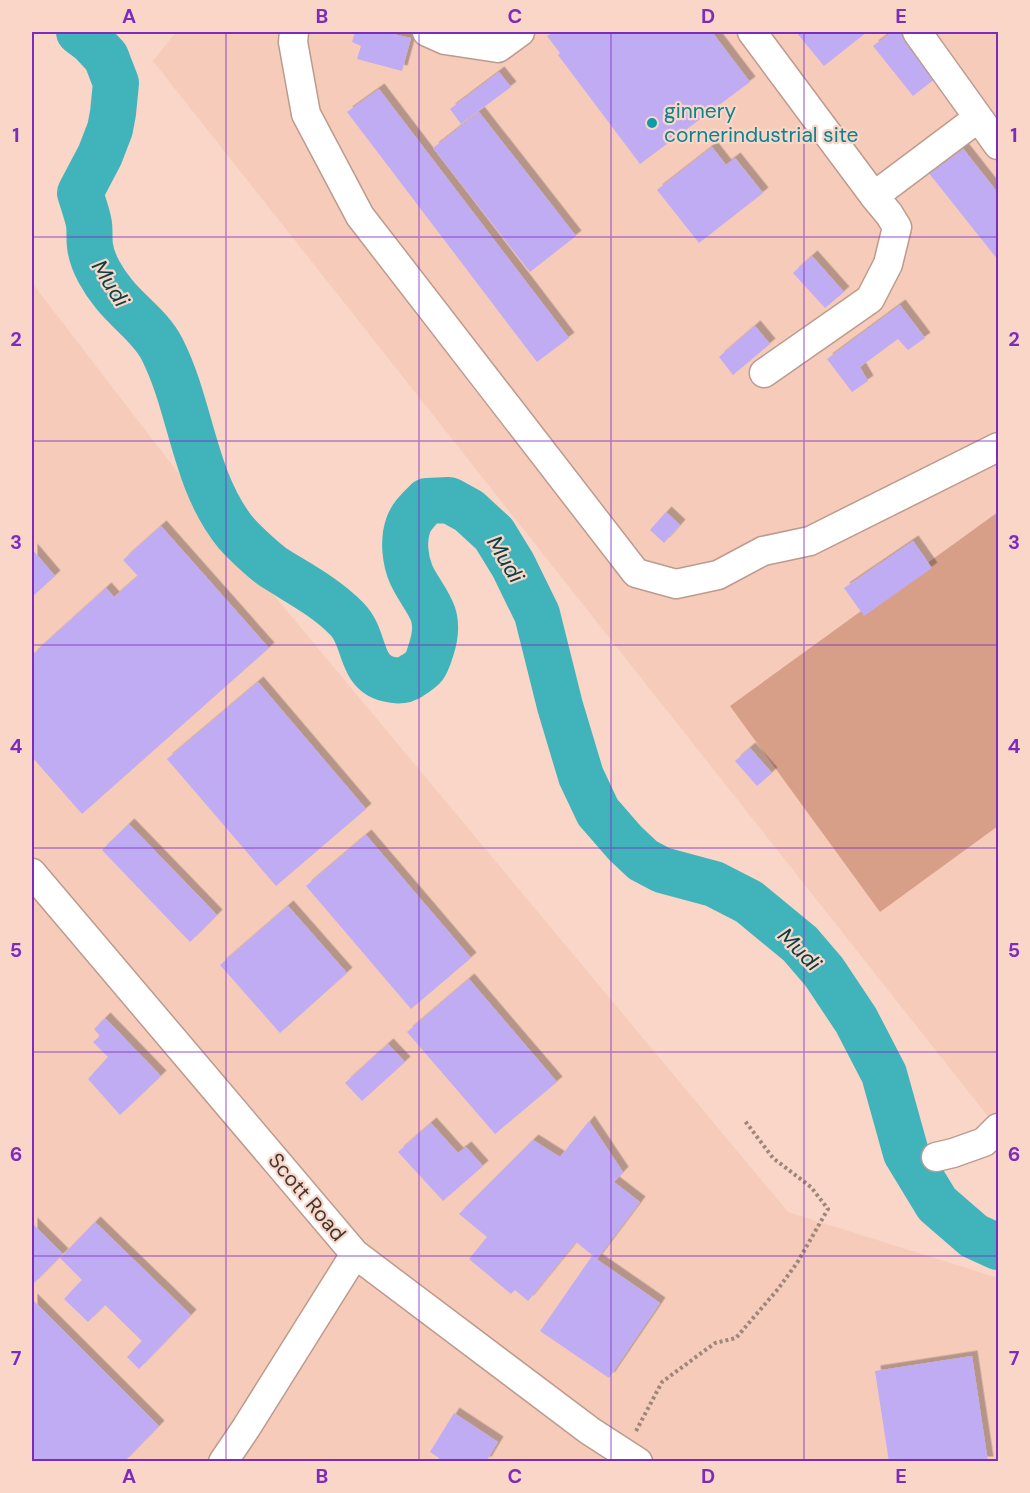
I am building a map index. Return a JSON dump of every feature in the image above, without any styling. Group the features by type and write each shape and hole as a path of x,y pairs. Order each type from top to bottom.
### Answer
{"lane":[{"path":"294,32 293,42 306,114 360,216 636,573 676,584 718,575 763,551 810,541 999,447"},
{"path":"428,32 445,40 498,48 520,32"},
{"path":"752,32 897,227 888,264 870,299 764,373"},
{"path":"917,32 999,145"},
{"path":"874,196 978,118"},
{"name":"Scott Road","path":"32,873 355,1254 590,1431 631,1458"},
{"path":"936,1157 953,1154 984,1142 999,1128"},
{"path":"223,1461 355,1254"}],"path":[{"path":"631,1458 640,1425 662,1382 715,1343 736,1338 797,1263 828,1209 811,1187 773,1158 745,1121"}],"shaded area":[{"path":"176,32 998,32 998,1129 153,61"},
{"path":"32,283 256,574 788,1212 998,1278 998,1461 32,1461"},
{"path":"998,512 998,826 880,912 730,706"}],"building":[{"path":"355,32 384,32 411,38 402,71 357,59 361,46 352,42"},
{"name":"ginnery cornerindustrial site","path":"554,32 712,32 750,82 640,164 558,55 560,53 547,36"},
{"name":"ginnery cornerindustrial site","path":"796,32 867,32 824,66"},
{"name":"ginnery cornerindustrial site","path":"892,32 900,32 936,78 913,96 873,46"},
{"path":"499,72 511,87 461,124 450,109"},
{"path":"379,89 569,338 537,362 347,112"},
{"path":"479,112 576,236 530,272 433,148"},
{"path":"961,146 998,193 998,260 928,172"},
{"name":"ginnery cornerindustrial site","path":"712,147 726,165 735,158 763,193 699,243 657,190"},
{"path":"812,256 844,292 825,308 793,273"},
{"path":"900,305 925,338 908,350 898,339 860,367 868,381 852,392 827,359"},
{"path":"755,326 770,344 733,375 719,357"},
{"path":"666,512 680,525 664,543 650,530"},
{"path":"161,526 269,648 82,814 32,757 32,655 106,588 114,597 138,576 123,560"},
{"path":"913,541 932,568 864,616 844,588"},
{"path":"32,549 55,576 32,597"},
{"path":"258,682 366,809 276,886 167,759"},
{"path":"750,748 772,773 757,786 735,761"},
{"path":"129,824 217,915 190,942 102,850"},
{"path":"366,835 471,958 411,1009 306,886"},
{"path":"288,906 347,973 280,1033 220,965"},
{"path":"469,979 557,1082 495,1134 407,1032"},
{"path":"105,1018 161,1076 120,1115 88,1079 108,1057 93,1042 100,1036 94,1029"},
{"path":"388,1044 405,1062 362,1101 345,1083"},
{"path":"589,1121 623,1172 614,1182 640,1202 597,1259 576,1242 528,1301 515,1290 511,1294 469,1259 487,1237 459,1214 533,1140 560,1157"},
{"path":"431,1123 458,1153 466,1147 483,1166 443,1201 398,1152"},
{"path":"95,1222 191,1315 139,1369 127,1357 142,1341 105,1305 88,1322 64,1299 82,1280 60,1258"},
{"path":"32,1223 63,1254 32,1285"},
{"path":"592,1256 660,1303 609,1378 540,1331"},
{"path":"32,1299 159,1426 124,1462 34,1462 32,1459"},
{"path":"972,1356 988,1462 889,1462 875,1371"},
{"path":"454,1413 498,1442 486,1462 437,1462 439,1458 430,1452"}],"waterway":[{"name":"Mudi","path":"79,32 106,57 116,83 110,129 100,155 80,193 89,224 93,259 110,289 146,327 162,349 180,395 211,490 236,533 273,567 339,611 353,627 372,669 388,679 397,680 408,678 424,666 428,660 435,632 433,614 413,579 407,563 406,537 411,519 427,501 449,500 469,511 494,534 513,565 537,614 560,706 581,776 598,812 643,860 662,870 714,884 749,902 800,944 824,972 856,1020 884,1074 906,1153 937,1204 974,1236 998,1247"}],"place":[{"name":"ginnery cornerindustrial site","path":"652,123"}]}
